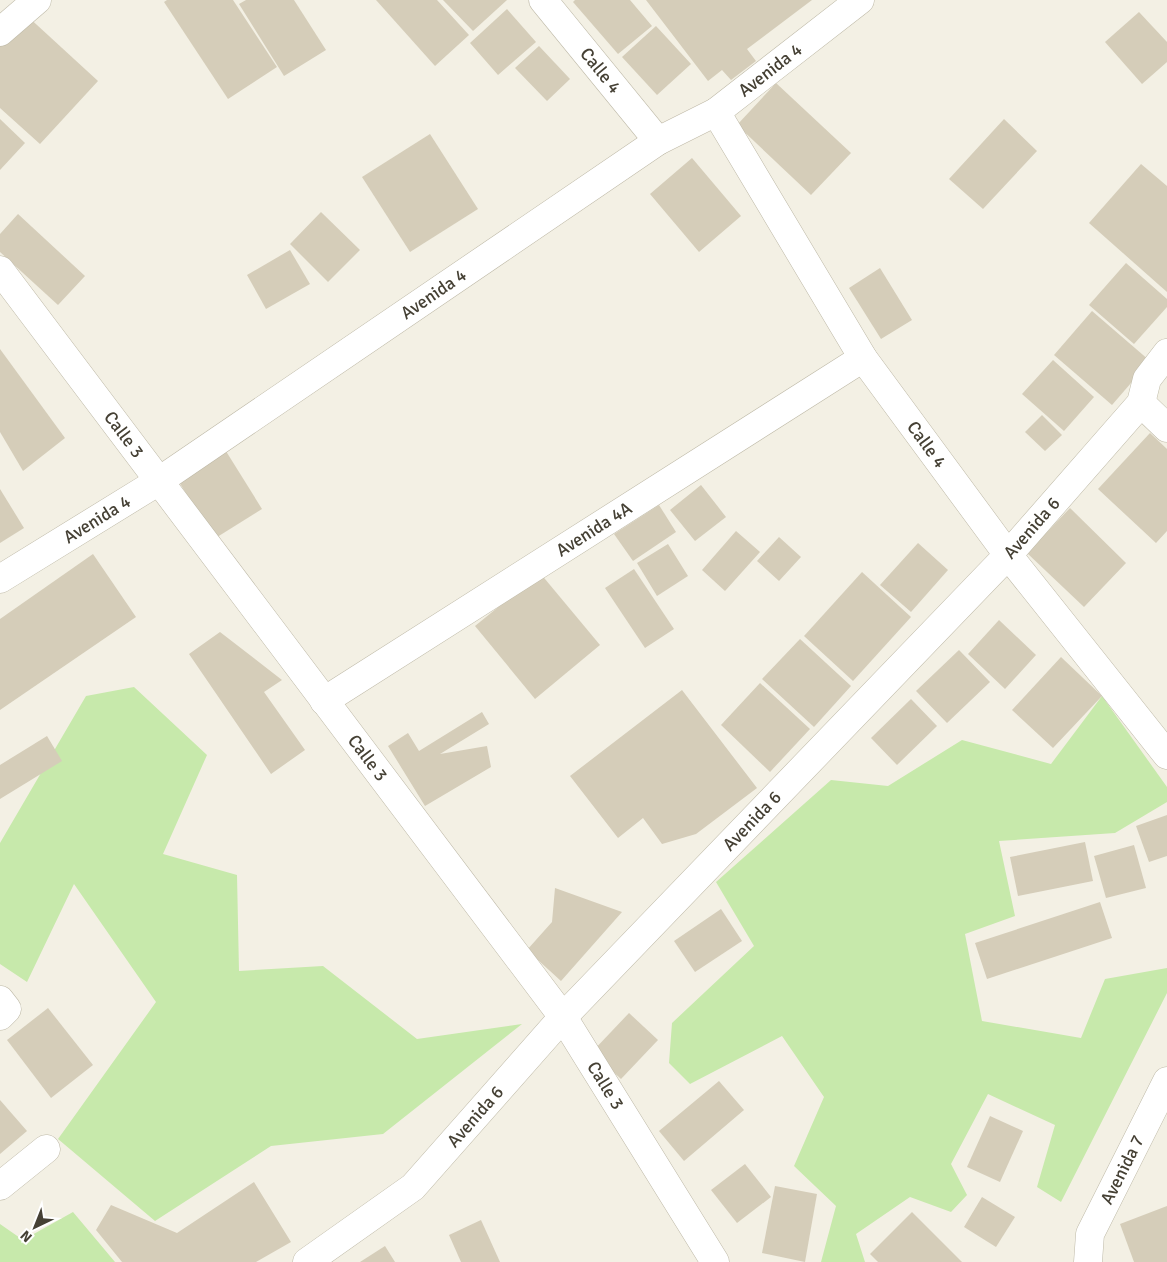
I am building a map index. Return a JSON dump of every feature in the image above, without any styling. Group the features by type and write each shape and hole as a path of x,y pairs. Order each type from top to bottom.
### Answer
{"street":[{"path":"0,32 37,0"},
{"name":"Calle 4","path":"543,0 658,141"},
{"name":"Avenida 4","path":"0,579 159,481 658,141 716,112 860,0"},
{"name":"Calle 4","path":"716,112 864,358 1008,555 1167,755"},
{"name":"Calle 3","path":"0,270 562,1017 715,1262"},
{"name":"Avenida 6","path":"307,1262 413,1188 562,1017 1008,555 1141,403 1147,379 1167,353"},
{"name":"Avenida 4A","path":"324,701 864,358"},
{"path":"1141,403 1167,428"},
{"name":"Avenida 7","path":"1088,1262 1090,1234 1167,1081"},
{"path":"0,1186 46,1149"}],"green space":[{"path":"134,687 207,755 163,854 237,875 239,971 323,966 417,1039 522,1024 383,1134 271,1146 155,1221 58,1139 156,1002 74,884 27,982 0,964 0,843 86,696"},
{"path":"1102,696 1167,787 1167,802 1115,833 999,841 1015,916 965,934 982,1021 1081,1038 1105,979 1167,968 1167,993 1061,1202 1037,1187 1055,1125 988,1094 951,1164 967,1195 951,1212 910,1197 856,1234 865,1262 821,1262 836,1206 794,1166 824,1097 782,1036 690,1084 669,1063 672,1023 754,946 716,882 831,780 888,786 962,740 1051,764"},
{"path":"73,1212 115,1262 0,1262 0,1224 23,1240"}],"building":[{"path":"167,0 233,0 277,67 228,99 164,2"},
{"path":"246,0 294,0 326,50 284,76 239,4"},
{"path":"376,0 437,0 469,35 435,66"},
{"path":"443,0 507,0 473,31"},
{"path":"575,0 630,0 652,26 618,54 573,2"},
{"path":"646,0 812,0 747,49 756,61 731,80 722,70 708,81"},
{"path":"507,9 536,42 498,75 470,43"},
{"path":"1139,12 1167,42 1167,62 1142,84 1105,42"},
{"path":"25,14 98,81 40,144 0,108 0,40"},
{"path":"656,26 691,64 657,95 622,57"},
{"path":"539,46 570,79 547,101 515,68"},
{"path":"776,83 851,153 811,195 737,125"},
{"path":"0,119 25,143 0,170"},
{"path":"1004,119 1037,151 983,209 949,179"},
{"path":"430,134 478,209 410,252 362,177"},
{"path":"692,158 741,216 699,252 650,194"},
{"path":"1141,164 1167,186 1167,292 1089,223"},
{"path":"321,212 360,250 328,282 290,244"},
{"path":"18,214 85,276 58,305 0,252 0,234"},
{"path":"290,250 310,284 266,309 247,275"},
{"path":"1126,263 1167,299 1167,307 1134,344 1089,305"},
{"path":"880,268 912,320 881,339 849,288"},
{"path":"1092,311 1150,361 1112,405 1054,355"},
{"path":"0,349 65,438 23,471 0,432"},
{"path":"1053,360 1094,397 1064,431 1022,394"},
{"path":"1042,415 1062,435 1045,451 1025,432"},
{"path":"1150,433 1167,449 1167,531 1156,543 1098,489"},
{"path":"224,448 262,509 214,539 176,477"},
{"path":"701,485 726,517 695,541 670,510"},
{"path":"0,489 24,528 0,543"},
{"path":"659,505 676,532 633,561 614,534"},
{"path":"1070,508 1126,563 1084,607 1027,553"},
{"path":"736,531 760,552 725,591 702,570"},
{"path":"779,537 801,557 779,581 757,561"},
{"path":"918,543 948,570 911,612 880,585"},
{"path":"668,544 688,576 657,596 637,563"},
{"path":"93,554 136,617 0,710 0,619"},
{"path":"634,569 674,629 645,648 605,588"},
{"path":"862,572 911,617 853,681 804,636"},
{"path":"540,573 600,645 535,699 475,626"},
{"path":"999,620 1036,655 1005,689 968,654"},
{"path":"220,632 282,680 264,692 305,750 271,774 189,654"},
{"path":"800,639 851,686 814,727 762,679"},
{"path":"959,650 990,682 947,723 916,691"},
{"path":"1061,657 1102,696 1053,748 1012,710"},
{"path":"760,683 810,729 770,772 721,725"},
{"path":"682,690 757,788 696,834 662,844 643,818 618,838 570,776"},
{"path":"911,699 937,726 897,765 871,738"},
{"path":"482,712 489,724 440,754 487,746 491,767 425,806 388,746 408,733 419,751"},
{"path":"47,736 62,761 0,799 0,765"},
{"path":"1167,815 1167,856 1149,862 1136,826"},
{"path":"1085,842 1093,881 1018,896 1010,857"},
{"path":"1134,845 1146,888 1106,898 1094,856"},
{"path":"555,888 622,912 561,981 527,950 552,922"},
{"path":"1100,902 1112,938 987,979 975,943"},
{"path":"721,909 742,941 695,972 674,941"},
{"path":"48,1008 93,1065 51,1098 7,1040"},
{"path":"629,1013 658,1040 621,1079 592,1052"},
{"path":"719,1081 744,1110 684,1161 659,1131"},
{"path":"0,1100 27,1131 0,1154"},
{"path":"990,1116 1023,1131 1000,1182 967,1167"},
{"path":"745,1164 771,1197 737,1223 711,1190"},
{"path":"254,1182 291,1242 256,1262 122,1262 96,1230 111,1205 177,1233"},
{"path":"775,1186 817,1194 805,1262 762,1253"},
{"path":"982,1197 1015,1217 996,1247 964,1227"},
{"path":"1167,1206 1167,1262 1134,1262 1120,1224"},
{"path":"912,1212 962,1262 878,1262 870,1254"},
{"path":"481,1220 500,1262 461,1262 449,1235"},
{"path":"385,1246 395,1262 360,1262"}]}
